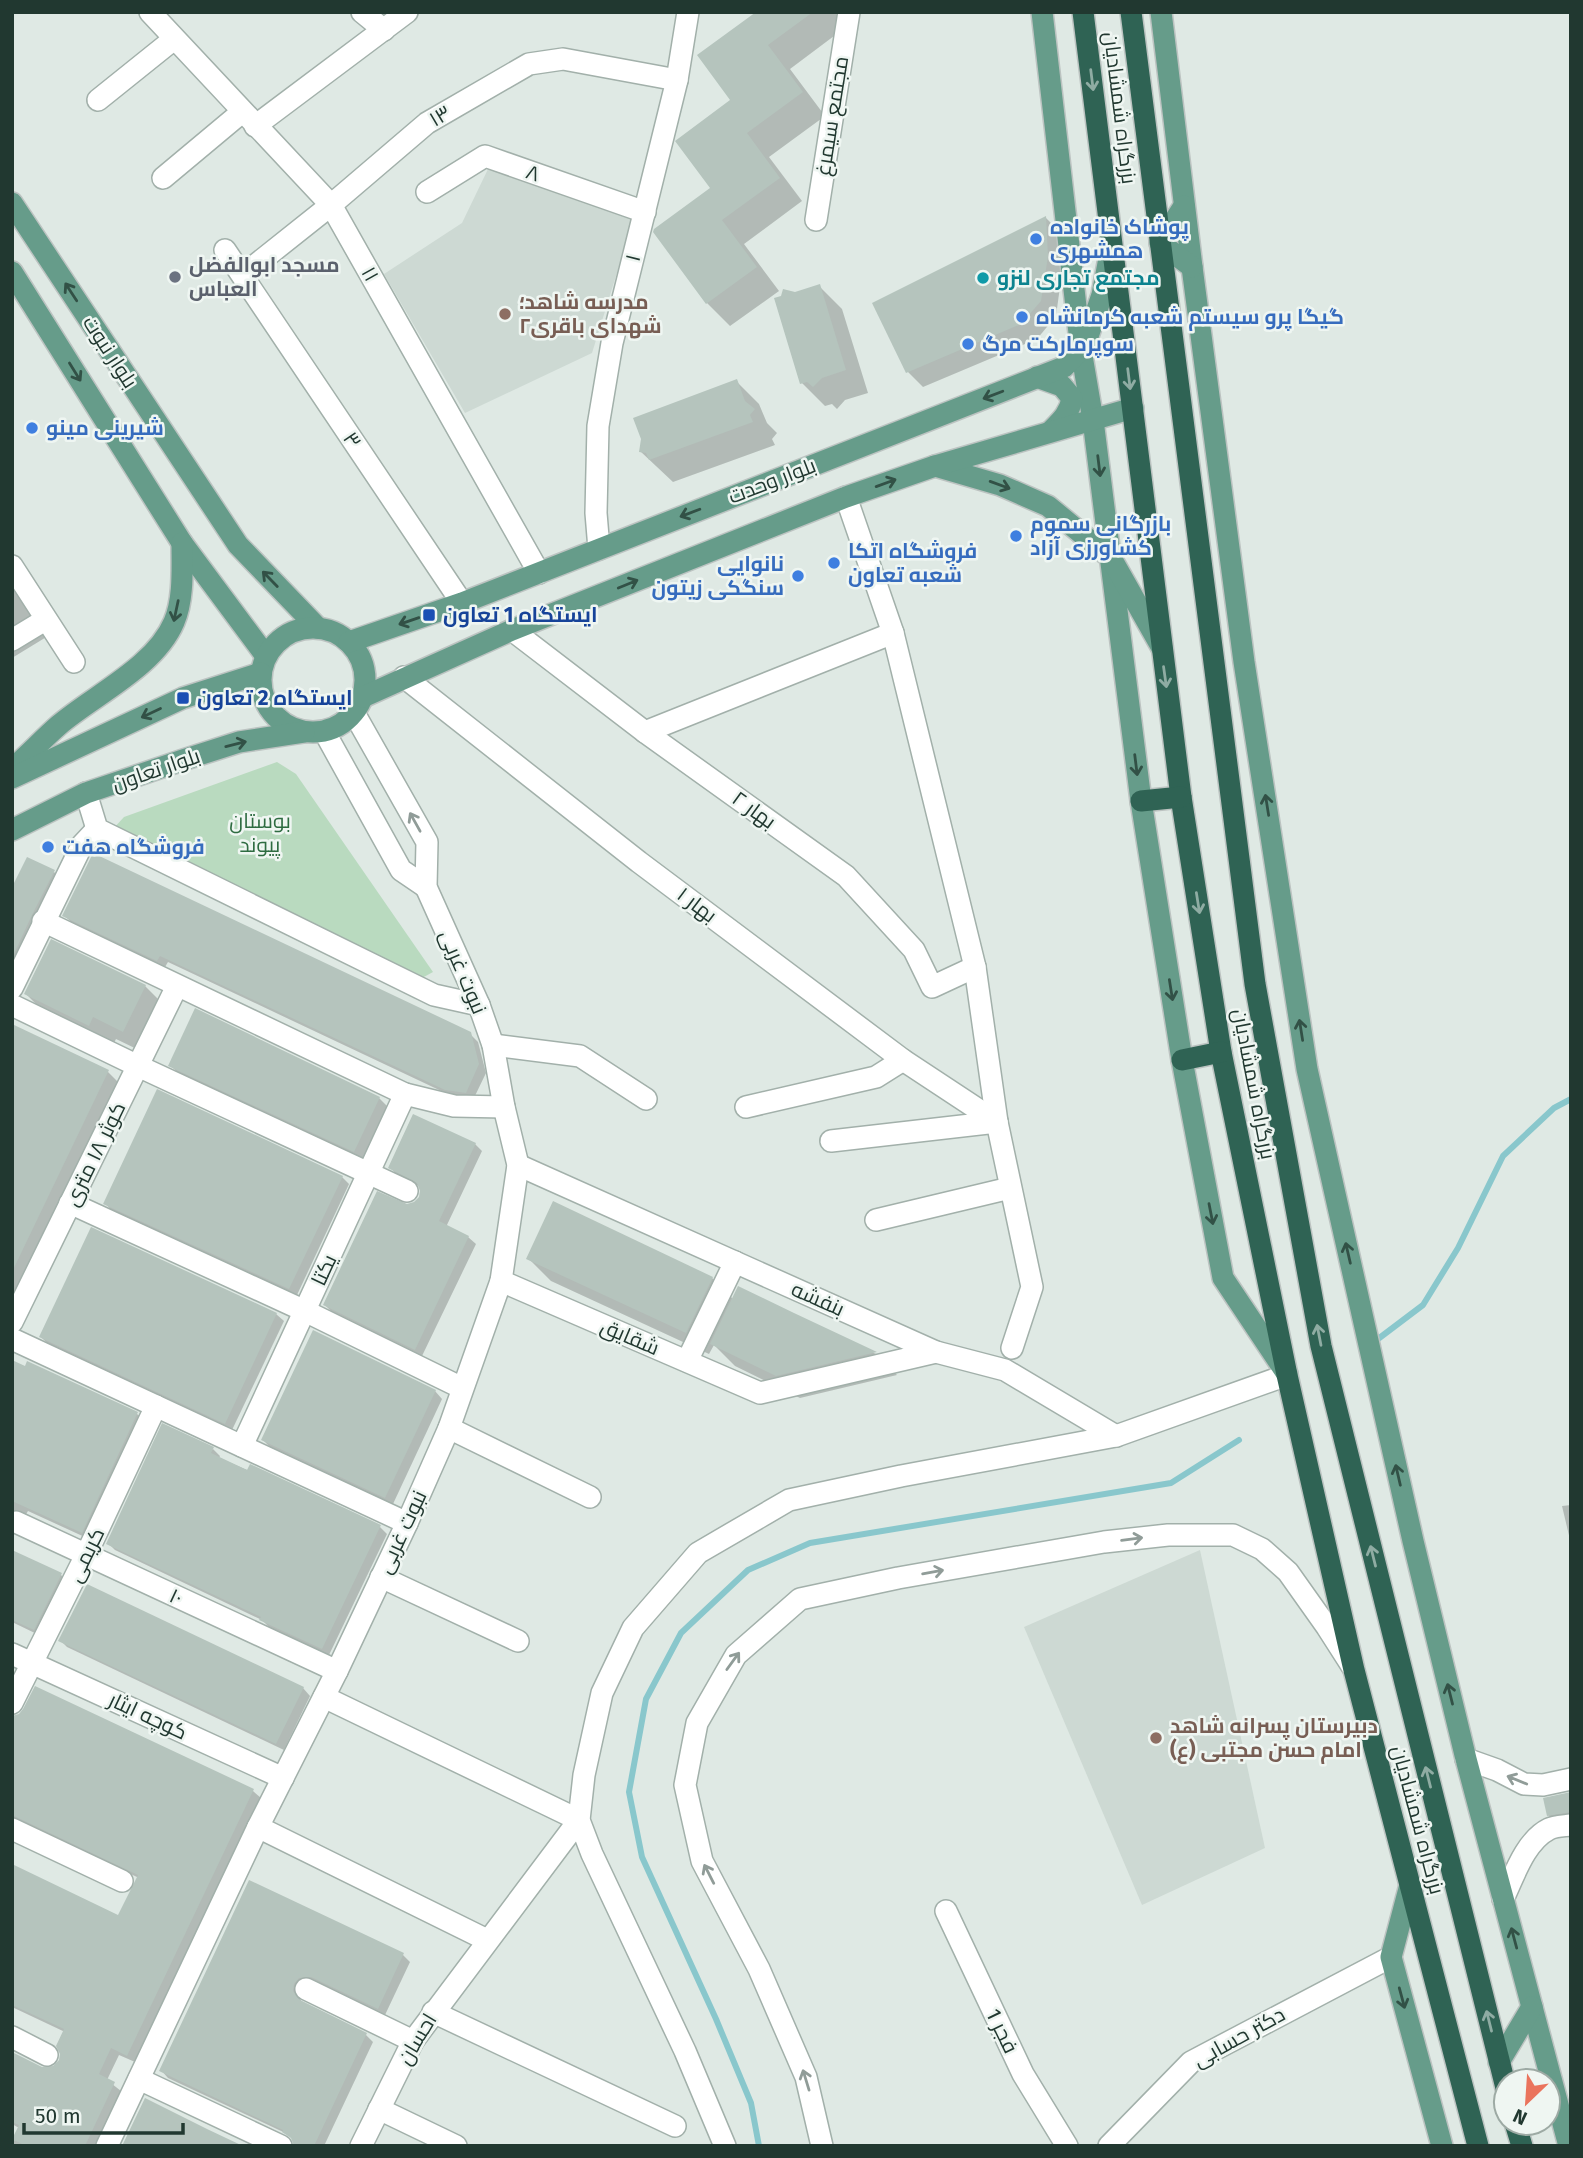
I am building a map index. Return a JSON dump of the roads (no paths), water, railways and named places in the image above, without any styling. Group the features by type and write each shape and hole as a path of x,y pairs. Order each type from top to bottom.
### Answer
{"highway":[{"name":"بزرگراه شمشادیان","path":"1083,12 1161,648 1181,797 1222,1052 1287,1375 1354,1670 1478,2146"},
{"name":"بزرگراه شمشادیان","path":"1130,12 1255,984 1321,1346 1500,2067"},
{"path":"1141,801 1181,797"},
{"path":"1182,1060 1222,1052"}],"main road":[{"path":"1042,12 1081,350 1093,420 1141,801 1182,1060 1223,1278 1287,1375"},
{"path":"1161,12 1244,662 1307,1069 1413,1541 1466,1759 1569,2146"},
{"name":"بلوار نبوت","path":"12,203 238,545 318,628"},
{"path":"1185,206 1160,243 1192,267"},
{"path":"1081,350 1102,295 1112,241"},
{"name":"بلوار نبوت","path":"12,272 182,543 263,665"},
{"name":"بلوار وحدت","path":"349,642 462,603 1064,367 1081,350"},
{"path":"1037,377 1062,386 1072,398 1065,418 1049,432"},
{"name":"بلوار وحدت","path":"358,705 404,677 512,630 846,497 935,466 1133,408"},
{"path":"935,466 1000,485 1048,506 1111,558 1161,648"},
{"path":"12,769 60,724 131,673 159,645 174,622 180,596 182,543"},
{"path":"305,628 334,632 349,642 364,667 366,682 358,705 341,724 315,732 290,727 277,718 267,705 261,689 263,665 272,646 293,631 305,628"},
{"path":"12,778 183,698 263,665"},
{"name":"بلوار تعاون","path":"12,830 86,793 239,742 315,732"},
{"path":"1410,1885 1391,1957 1442,2146"},
{"path":"1499,2062 1532,2007"}],"street":[{"name":"۱۱","path":"150,12 331,205 539,573"},
{"path":"362,12 384,30"},
{"path":"163,178 407,12"},
{"name":"۱","path":"599,549 596,513 598,426 612,343 677,80 688,12"},
{"name":"مجتمع سیمرغ","path":"816,220 849,12"},
{"path":"98,100 174,39"},
{"name":"۱۳","path":"243,275 427,123 529,64 563,59 677,80"},
{"name":"۸","path":"427,192 485,156 645,212"},
{"name":"۳","path":"225,250 462,603"},
{"path":"846,497 893,633 975,968 997,1122 1032,1287 1012,1348"},
{"path":"12,566 74,662"},
{"path":"12,640 45,620"},
{"name":"بهار ۲","path":"512,630 645,732 846,876 914,950 932,987 975,968"},
{"path":"645,732 893,633"},
{"name":"بهار ۱","path":"404,677 639,862 903,1060 997,1122"},
{"name":"نبوت غربی","path":"107,2146 258,1827 337,1671 407,1523 449,1428 501,1281 518,1165 493,1045 479,1005 426,887 426,842 358,705"},
{"name":"نبوت غربی","path":"315,732 401,870 426,887"},
{"path":"86,793 97,829 434,995 479,1005"},
{"path":"12,988 82,845 97,829"},
{"path":"43,921 405,1094 454,1105 504,1107"},
{"name":"کوثر ۱۸ متری","path":"12,1322 177,986"},
{"path":"12,1005 407,1191"},
{"path":"493,1045 580,1056 646,1099"},
{"path":"746,1107 876,1077 903,1060"},
{"name":"یکتا","path":"243,1446 405,1094"},
{"path":"831,1141 997,1122"},
{"name":"بنفشه","path":"518,1165 936,1352 1005,1370 1116,1436"},
{"path":"876,1220 1010,1188"},
{"path":"71,1203 305,1311 462,1388"},
{"path":"687,1361 735,1262"},
{"name":"شقایق","path":"501,1281 760,1393 936,1352"},
{"path":"12,1339 407,1523"},
{"path":"725,2146 685,2051 592,1854 579,1820 584,1775 602,1693 633,1628 698,1553 789,1500 1116,1436 1287,1375"},
{"name":"کریمی","path":"12,1703 86,1556 156,1406"},
{"path":"449,1428 590,1497"},
{"name":"۱۰","path":"16,1522 337,1671"},
{"path":"822,2146 806,2077 759,1969 702,1861 685,1785 697,1723 736,1655 800,1599 898,1578 1065,1549 1168,1535 1233,1535 1262,1549 1288,1572 1354,1670"},
{"path":"381,1577 518,1641"},
{"name":"کوچه ایثار","path":"12,1654 283,1778"},
{"path":"324,1697 579,1820"},
{"path":"1466,1759 1497,1770 1524,1784 1543,1785 1571,1779"},
{"name":"احسان","path":"361,2146 412,2041 579,1820"},
{"path":"1503,1899 1525,1854 1537,1838 1550,1829 1571,1825"},
{"path":"258,1827 487,1940"},
{"path":"12,1829 122,1881"},
{"name":"فجر 1","path":"946,1911 1023,2074 1067,2146"},
{"name":"دکتر حسابی","path":"1109,2146 1191,2062 1391,1957"},
{"path":"306,1989 412,2041"},
{"path":"433,2012 675,2126"},
{"path":"12,2037 47,2055"},
{"path":"139,2079 281,2146"},
{"path":"379,2109 456,2146"}],"waterway":[{"path":"1374,1342 1423,1305 1458,1248 1503,1156 1554,1108 1571,1099"},
{"path":"759,2146 751,2103 642,1857 629,1792 646,1699 681,1633 748,1570 810,1543 1171,1483 1239,1440"}],"place":[{"name":"پوشاک خانواده همشهری","path":"1036,239"},
{"name":"مسجد ابوالفضل العباس","path":"175,277"},
{"name":"مجتمع تجاری لنزو","path":"983,278"},
{"name":"مدرسه شاهد؛ شهدای باقری۲","path":"505,314"},
{"name":"گیگا پرو سیستم شعبه کرمانشاه","path":"1022,317"},
{"name":"سوپرمارکت مرگ","path":"968,344"},
{"name":"شیرینی مینو","path":"32,428"},
{"name":"بازرگانی سموم کشاورزی آزاد","path":"1016,536"},
{"name":"فروشگاه اتکا شعبه تعاون","path":"834,563"},
{"name":"نانوایی سنگکی زیتون","path":"798,576"},
{"name":"ایستگاه 1 تعاون","path":"429,615"},
{"name":"ایستگاه 2 تعاون","path":"183,698"},
{"name":"فروشگاه هفت","path":"48,847"},
{"name":"دبیرستان پسرانه شاهد امام حسن مجتبی (ع)","path":"1156,1738"}],"park label":[{"name":"بوستان پیوند","path":"260,833"}]}
